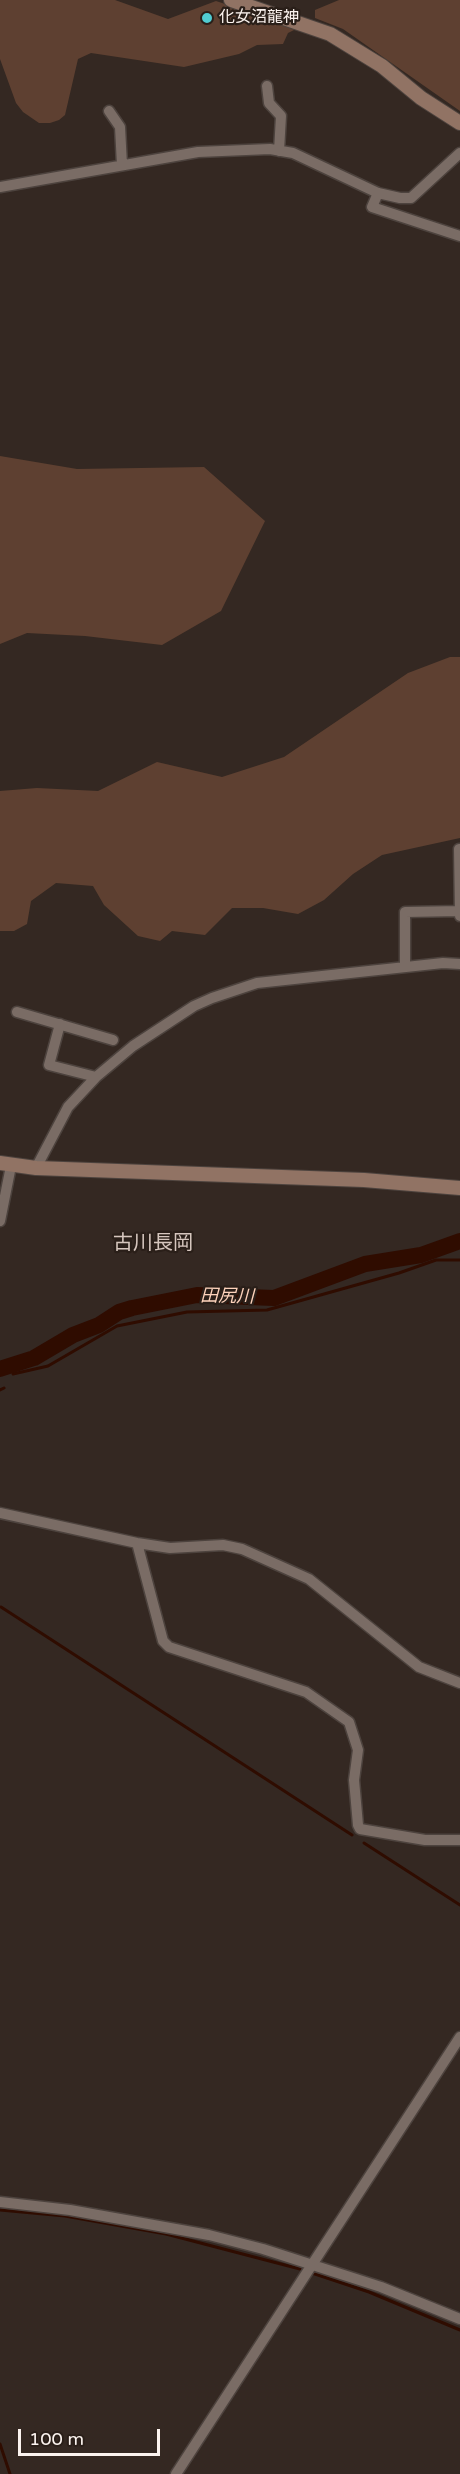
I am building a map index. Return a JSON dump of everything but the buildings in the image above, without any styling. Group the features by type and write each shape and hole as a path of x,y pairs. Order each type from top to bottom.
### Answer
{"street":[{"path":"231,0 330,34 382,66 421,98 460,123"},
{"path":"267,86 269,103 281,116 279,151"},
{"path":"109,111 120,128 122,165"},
{"path":"0,186 198,152 279,151 292,153 378,193 411,198 460,153"},
{"path":"378,193 372,207 460,236"},
{"path":"459,849 460,916"},
{"path":"405,967 405,912 460,911"},
{"path":"36,1168 68,1107 96,1077 133,1046 166,1023 212,998 257,983 443,963 460,964"},
{"path":"17,1012 113,1040"},
{"path":"60,1024 49,1065 96,1077"},
{"path":"0,1221 6,1165 364,1180 460,1188"},
{"path":"0,1513 170,1548 223,1545 242,1549 309,1579 419,1668 460,1683"},
{"path":"137,1543 163,1641 169,1647 306,1692 349,1722 358,1750 354,1780 360,1829 425,1840 460,1840"},
{"path":"176,2474 460,2037"},
{"path":"0,2202 70,2210 166,2226 263,2249 381,2288 460,2319"}],"shaded area":[{"path":"0,0 115,0 168,19 216,1 298,28 288,33 283,44 257,45 239,54 184,67 91,53 78,59 65,115 50,123 39,123 23,112 16,103 0,59"},
{"path":"339,0 460,0 460,111 343,29 315,18 315,10"},
{"path":"0,456 77,469 204,467 265,521 221,611 162,645 85,636 27,633 0,644"},
{"path":"450,657 460,657 460,838 382,855 353,874 324,900 298,914 263,908 232,908 205,935 172,931 160,941 138,936 104,905 93,886 56,883 31,901 27,924 14,931 0,931 0,791 37,788 98,791 157,762 222,777 284,757 408,673"}],"waterway":[{"name":"田尻川","path":"0,1369 34,1358 73,1335 132,1308 197,1295 274,1298 365,1264 421,1255 460,1241"},
{"path":"13,1374 48,1366 117,1326 187,1312 267,1310 399,1273 436,1260 460,1260"},
{"path":"0,1390 4,1388"},
{"path":"1,1607 352,1835"},
{"path":"364,1843 460,1905"},
{"path":"0,2210 65,2216 166,2234 300,2269"},
{"path":"312,2273 369,2292 460,2330"},
{"path":"0,2444 10,2474"}],"place":[{"name":"化女沼龍神","path":"207,18"}],"district":[{"name":"古川長岡","path":"153,1244"}]}
